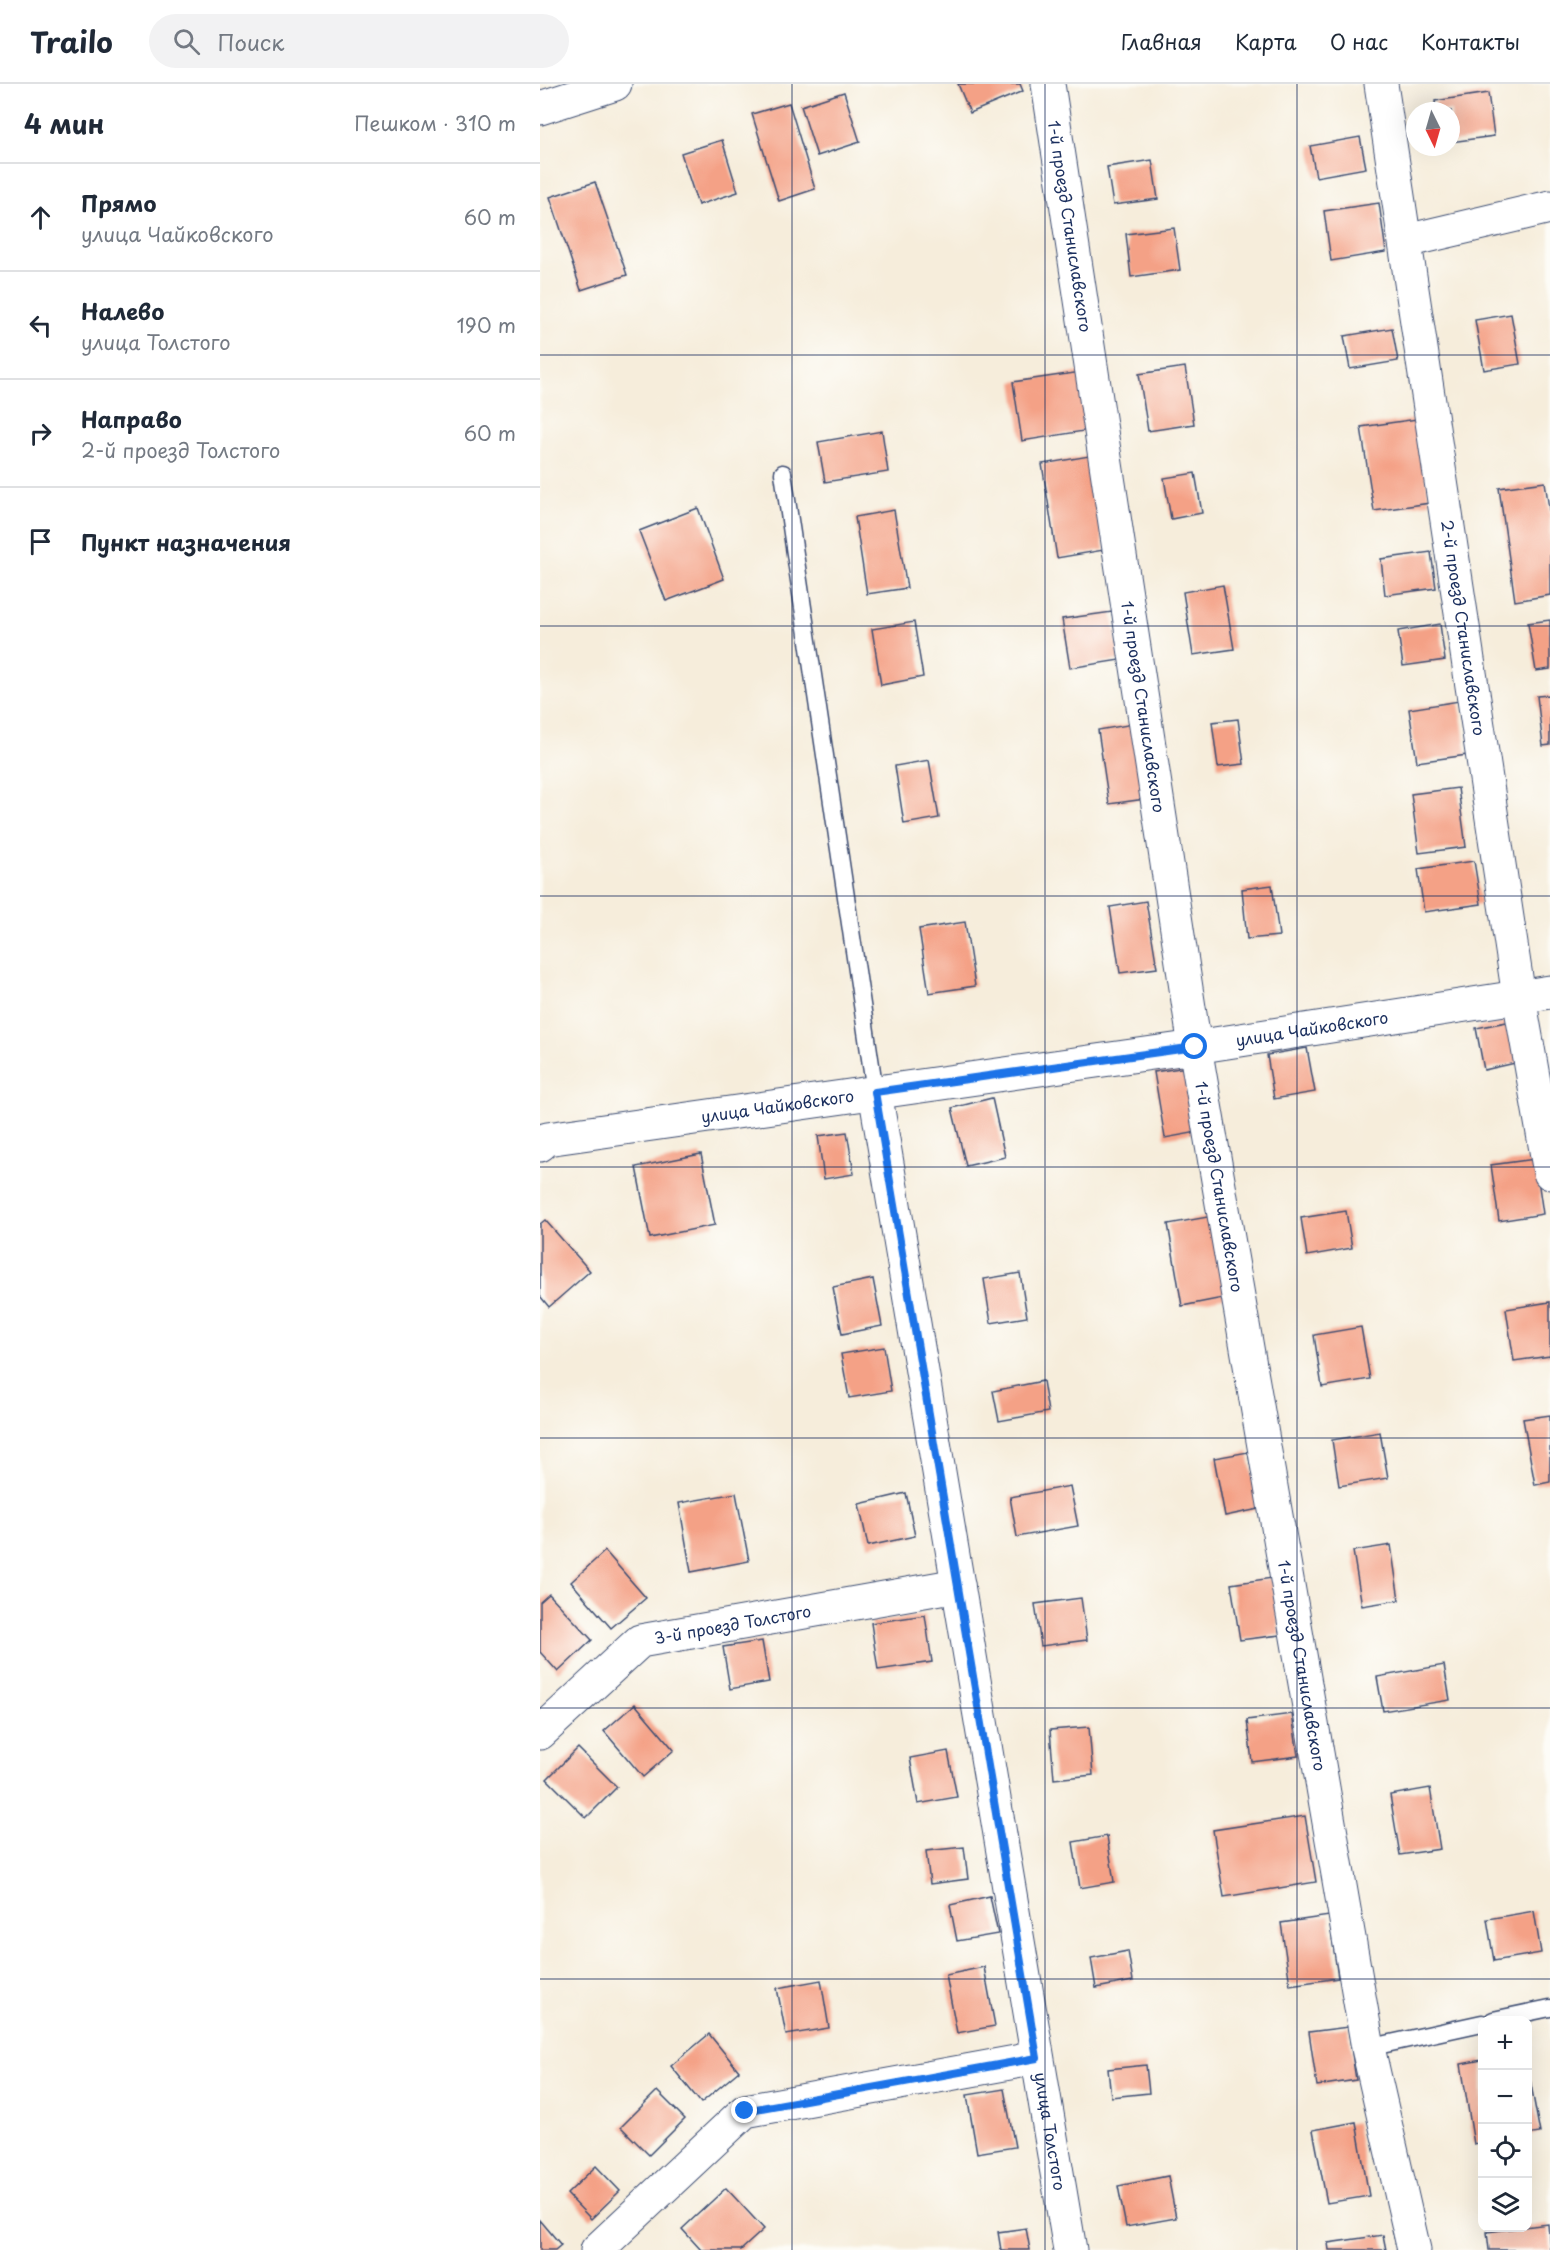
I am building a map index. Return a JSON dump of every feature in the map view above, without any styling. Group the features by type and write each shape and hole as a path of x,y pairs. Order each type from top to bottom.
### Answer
{"street":[{"path":"540,108 615,84"},
{"name":"1-й проезд Станиславского","path":"1048,84 1195,1047 1368,2048 1414,2250"},
{"name":"2-й проезд Станиславского","path":"1381,84 1534,994 1550,1173"},
{"path":"1406,241 1550,207"},
{"name":"улица Чайковского","path":"540,1145 547,1139 1195,1047 1534,994"},
{"name":"улица Толстого","path":"875,1092 1070,2250"},
{"name":"3-й проезд Толстого","path":"540,1733 640,1641 958,1585"},
{"path":"597,2250 745,2111 1037,2058"}],"lane":[{"path":"783,473 875,1092"},
{"path":"1512,2016 1550,2008"},
{"path":"1368,2048 1478,2024"}],"building":[{"path":"958,84 1020,84 1023,91 970,113"},
{"path":"844,92 860,142 817,156 801,106"},
{"path":"1488,93 1494,136 1460,141 1460,102 1435,101"},
{"path":"789,103 815,189 779,201 752,114"},
{"path":"1360,137 1366,168 1316,177 1310,146"},
{"path":"722,140 738,192 698,205 681,153"},
{"path":"1152,160 1158,199 1113,205 1107,167"},
{"path":"595,182 627,275 581,290 550,197"},
{"path":"1379,203 1386,252 1331,261 1324,211"},
{"path":"1174,228 1180,270 1131,277 1126,234"},
{"path":"1511,314 1520,364 1484,370 1475,320"},
{"path":"1392,328 1398,361 1350,369 1344,336"},
{"path":"1185,367 1194,424 1148,431 1139,374"},
{"path":"1081,372 1090,430 1022,441 1013,382"},
{"path":"1417,419 1430,503 1374,511 1361,427"},
{"path":"882,431 888,472 825,482 818,442"},
{"path":"1089,456 1104,550 1057,558 1042,464"},
{"path":"1195,473 1202,513 1171,519 1164,478"},
{"path":"1545,482 1550,515 1550,595 1515,601 1499,488"},
{"path":"698,508 724,579 666,601 639,531"},
{"path":"894,510 907,588 867,594 855,517"},
{"path":"1431,552 1436,588 1385,595 1381,559"},
{"path":"1223,585 1234,649 1193,655 1183,592"},
{"path":"1112,612 1120,660 1070,668 1062,619"},
{"path":"1550,620 1550,669 1536,671 1528,623"},
{"path":"914,622 923,677 881,685 872,629"},
{"path":"1440,624 1445,660 1403,666 1398,631"},
{"path":"1550,695 1550,745 1543,746 1537,696"},
{"path":"1459,701 1467,755 1417,762 1409,709"},
{"path":"1238,719 1244,764 1218,767 1212,722"},
{"path":"1133,724 1145,799 1109,804 1098,730"},
{"path":"929,760 939,818 904,824 895,766"},
{"path":"1458,788 1466,847 1419,853 1411,794"},
{"path":"1474,861 1481,904 1424,912 1418,869"},
{"path":"1272,885 1279,936 1247,939 1242,889"},
{"path":"1146,901 1157,968 1120,973 1110,907"},
{"path":"965,922 975,986 929,993 919,929"},
{"path":"1512,1021 1520,1062 1484,1070 1476,1028"},
{"path":"1307,1048 1315,1092 1274,1099 1267,1055"},
{"path":"1187,1067 1198,1132 1165,1138 1154,1072"},
{"path":"992,1098 1005,1157 966,1166 952,1108"},
{"path":"847,1132 854,1174 824,1179 818,1136"},
{"path":"701,1154 715,1225 650,1238 636,1167"},
{"path":"1535,1159 1543,1214 1499,1221 1491,1165"},
{"path":"1346,1211 1352,1248 1307,1256 1301,1218"},
{"path":"1213,1216 1228,1297 1182,1306 1168,1224"},
{"path":"545,1220 590,1271 549,1307 540,1296 540,1224"},
{"path":"1020,1273 1027,1317 991,1323 984,1279"},
{"path":"873,1279 882,1326 842,1334 833,1287"},
{"path":"1550,1302 1550,1356 1514,1361 1506,1309"},
{"path":"1361,1327 1370,1379 1322,1387 1314,1335"},
{"path":"884,1347 891,1391 849,1398 841,1354"},
{"path":"1043,1381 1048,1412 999,1421 993,1391"},
{"path":"1550,1415 1550,1482 1535,1485 1523,1419"},
{"path":"1380,1432 1388,1478 1339,1486 1332,1440"},
{"path":"1248,1452 1259,1509 1225,1516 1214,1458"},
{"path":"1070,1486 1078,1526 1017,1537 1010,1497"},
{"path":"736,1493 749,1561 691,1572 679,1503"},
{"path":"906,1493 915,1536 868,1546 859,1504"},
{"path":"1391,1545 1399,1600 1362,1606 1353,1551"},
{"path":"605,1551 646,1598 611,1628 571,1582"},
{"path":"1272,1578 1280,1635 1240,1640 1231,1584"},
{"path":"549,1594 592,1640 558,1672 540,1652 540,1602"},
{"path":"1081,1598 1087,1640 1041,1646 1035,1604"},
{"path":"925,1615 932,1662 878,1670 871,1623"},
{"path":"762,1641 769,1682 730,1689 723,1647"},
{"path":"1444,1665 1450,1700 1383,1711 1377,1677"},
{"path":"635,1704 674,1750 643,1777 604,1731"},
{"path":"1292,1714 1298,1756 1252,1762 1247,1720"},
{"path":"1089,1727 1093,1775 1054,1779 1050,1730"},
{"path":"578,1748 617,1787 586,1818 547,1779"},
{"path":"948,1751 957,1797 918,1804 910,1758"},
{"path":"1430,1788 1440,1849 1400,1855 1390,1795"},
{"path":"1305,1816 1316,1882 1224,1897 1213,1830"},
{"path":"1107,1836 1114,1882 1080,1888 1073,1842"},
{"path":"964,1847 968,1879 930,1884 926,1851"},
{"path":"990,1896 998,1934 957,1941 950,1905"},
{"path":"1534,1911 1541,1953 1494,1961 1487,1919"},
{"path":"1329,1916 1338,1978 1290,1985 1281,1923"},
{"path":"1128,1951 1133,1981 1096,1988 1091,1958"},
{"path":"984,1967 995,2026 957,2033 946,1975"},
{"path":"821,1980 829,2028 786,2035 777,1988"},
{"path":"1348,2027 1356,2080 1317,2086 1309,2032"},
{"path":"709,2034 739,2071 701,2103 671,2066"},
{"path":"1478,2061 1478,2143 1474,2144 1461,2064"},
{"path":"1146,2065 1149,2093 1111,2097 1108,2069"},
{"path":"1004,2089 1015,2147 977,2153 967,2095"},
{"path":"1532,2090 1540,2133 1532,2134"},
{"path":"657,2091 685,2119 649,2155 621,2127"},
{"path":"1356,2122 1369,2196 1327,2203 1313,2130"},
{"path":"596,2166 620,2191 591,2219 567,2194"},
{"path":"1168,2176 1176,2218 1126,2227 1118,2186"},
{"path":"726,2188 764,2229 741,2250 701,2250 682,2229"},
{"path":"540,2220 561,2245 555,2250 540,2250"},
{"path":"1548,2224 1550,2250 1489,2250 1487,2232 1532,2232 1532,2226"},
{"path":"1026,2228 1030,2250 1001,2250 998,2232"},
{"path":"1383,2235 1386,2250 1329,2250 1328,2243"}],"route":[{"path":"745,2111 1037,2058 875,1092 1195,1047"}]}
